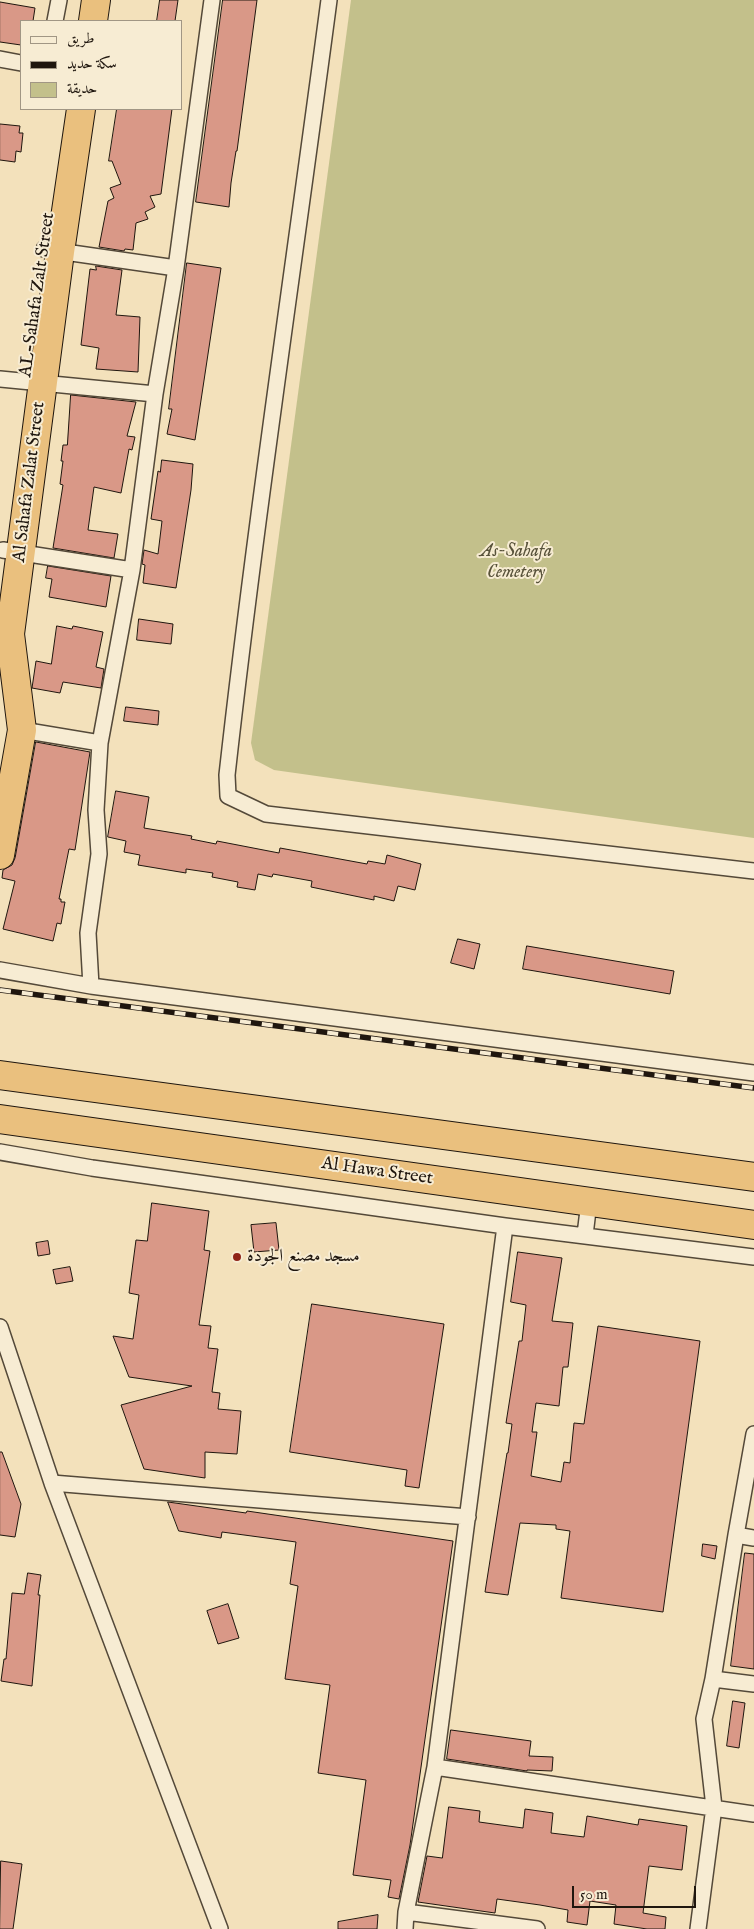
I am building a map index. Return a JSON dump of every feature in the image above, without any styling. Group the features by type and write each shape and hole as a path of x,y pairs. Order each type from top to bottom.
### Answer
{"highway":[{"path":"78,20 81,0"},
{"path":"93,20 96,0"},
{"name":"AL-Sahafa Zalt Street","path":"52,250 65,110"},
{"name":"Al Sahafa Zalat Street","path":"0,855 22,730 10,634 8,557 23,382 81,110"},
{"path":"0,1075 754,1177"},
{"name":"Al Hawa Street","path":"0,1119 754,1225"}],"street":[{"path":"55,20 59,0"},
{"path":"92,986 88,933 99,854 96,810 100,743 132,570 155,394 176,268 212,0"},
{"path":"329,0 245,616 227,775 228,796 266,814 754,871"},
{"path":"0,59 20,63"},
{"path":"52,250 176,268"},
{"path":"23,382 155,394"},
{"path":"8,557 132,570"},
{"path":"22,730 100,743"},
{"path":"0,970 92,986 754,1073"},
{"path":"0,1152 92,1168 506,1226 754,1257"},
{"path":"585,1236 589,1202"},
{"path":"405,1929 406,1912 435,1766 506,1226"},
{"path":"0,1327 52,1484 220,1929"},
{"path":"698,1929 714,1807 704,1719 713,1679 754,1434"},
{"path":"52,1484 468,1517"},
{"path":"736,1535 754,1538"},
{"path":"713,1679 754,1684"},
{"path":"435,1766 754,1814"},
{"path":"406,1912 536,1929"}],"green space":[{"name":"As-Sahafa Cemetery","path":"351,0 754,0 754,838 274,770 255,760 251,743"}],"building":[{"path":"160,0 178,0 175,20 157,20"},
{"path":"223,0 257,0 229,207 196,202"},
{"path":"0,2 35,8 33,20 20,20 20,45 0,42"},
{"path":"117,110 172,110 161,194 150,196 155,207 145,212 148,219 136,223 133,250 125,249 124,251 99,247 108,201 114,198 110,188 121,184 112,161 109,161"},
{"path":"0,124 20,126 19,133 23,133 21,152 16,151 15,162 0,160"},
{"path":"187,263 221,268 195,440 167,434 172,409 169,409"},
{"path":"96,266 122,270 116,315 140,317 138,372 96,369 99,348 81,345 90,269 96,270"},
{"path":"71,395 136,402 127,436 135,437 132,450 129,449 121,493 94,487 88,530 118,534 114,558 53,548 63,485 60,484 63,461 61,461 63,445 67,445"},
{"path":"162,460 193,464 191,490 176,588 143,583 145,565 142,564 144,550 158,554 162,521 151,519 158,471 160,472"},
{"path":"48,566 111,576 106,607 49,597 52,579 46,578"},
{"path":"139,619 173,624 171,644 137,640"},
{"path":"57,626 72,629 73,626 103,632 96,667 104,669 101,688 63,682 60,693 32,688 36,661 51,664"},
{"path":"126,707 159,711 158,725 124,721"},
{"path":"36,742 90,752 75,850 69,849 59,899 61,899 61,902 65,902 61,924 57,923 53,941 3,929 15,881 2,878 3,870 12,865 15,858"},
{"path":"116,791 149,797 144,828 192,836 191,839 216,844 217,841 279,853 280,848 367,864 368,861 385,864 387,855 421,864 415,890 398,886 394,901 374,896 374,900 311,887 312,881 273,874 272,877 258,874 255,890 237,887 238,882 212,877 213,873 186,869 186,873 138,865 140,855 124,852 126,841 108,837"},
{"path":"458,939 480,944 474,969 451,963"},
{"path":"527,946 674,971 670,994 523,969"},
{"path":"152,1203 209,1211 204,1250 210,1251 199,1325 211,1326 208,1348 218,1349 212,1392 220,1393 218,1409 241,1411 237,1454 205,1452 205,1478 144,1469 121,1405 192,1386 129,1377 113,1336 133,1339 139,1295 129,1293 136,1240 147,1241"},
{"path":"276,1223 279,1250 254,1252 251,1225"},
{"path":"48,1241 50,1254 38,1256 36,1243"},
{"path":"518,1252 562,1258 552,1321 573,1323 568,1367 563,1367 559,1406 536,1403 532,1432 537,1432 531,1476 561,1482 564,1462 570,1463 574,1423 584,1424 598,1326 700,1341 663,1612 561,1598 570,1531 556,1529 556,1525 520,1523 508,1595 485,1592 512,1424 506,1423 519,1341 522,1341 526,1305 511,1302"},
{"path":"70,1267 73,1281 56,1284 53,1270"},
{"path":"312,1304 444,1324 419,1488 405,1486 407,1470 290,1452"},
{"path":"0,1452 2,1452 21,1504 15,1537 0,1535"},
{"path":"168,1502 246,1513 247,1511 453,1541 410,1845 399,1899 388,1897 391,1880 353,1875 366,1780 318,1773 330,1685 285,1679 298,1586 290,1584 296,1542 222,1532 221,1538 179,1531"},
{"path":"703,1544 717,1546 715,1559 702,1556"},
{"path":"745,1553 754,1554 754,1669 731,1666"},
{"path":"28,1573 41,1575 32,1686 1,1681 4,1659 6,1659 12,1593 24,1594"},
{"path":"228,1604 239,1638 218,1644 207,1611"},
{"path":"733,1701 745,1703 739,1748 727,1746"},
{"path":"451,1730 531,1741 529,1756 553,1757 552,1771 527,1771 447,1759"},
{"path":"449,1807 480,1811 479,1822 523,1828 525,1809 553,1813 551,1833 584,1837 587,1816 638,1825 639,1819 687,1826 682,1870 649,1866 643,1913 666,1917 665,1929 647,1929 614,1924 616,1905 590,1901 587,1925 567,1922 568,1910 497,1899 495,1913 418,1902 427,1856 442,1858"},
{"path":"1,1861 22,1864 13,1929 0,1929"},
{"path":"378,1915 377,1929 338,1929 338,1922"}],"railway":[{"path":"0,990 754,1088"}],"place":[{"name":"مسجد مصنع الجودة","path":"237,1257"}]}
